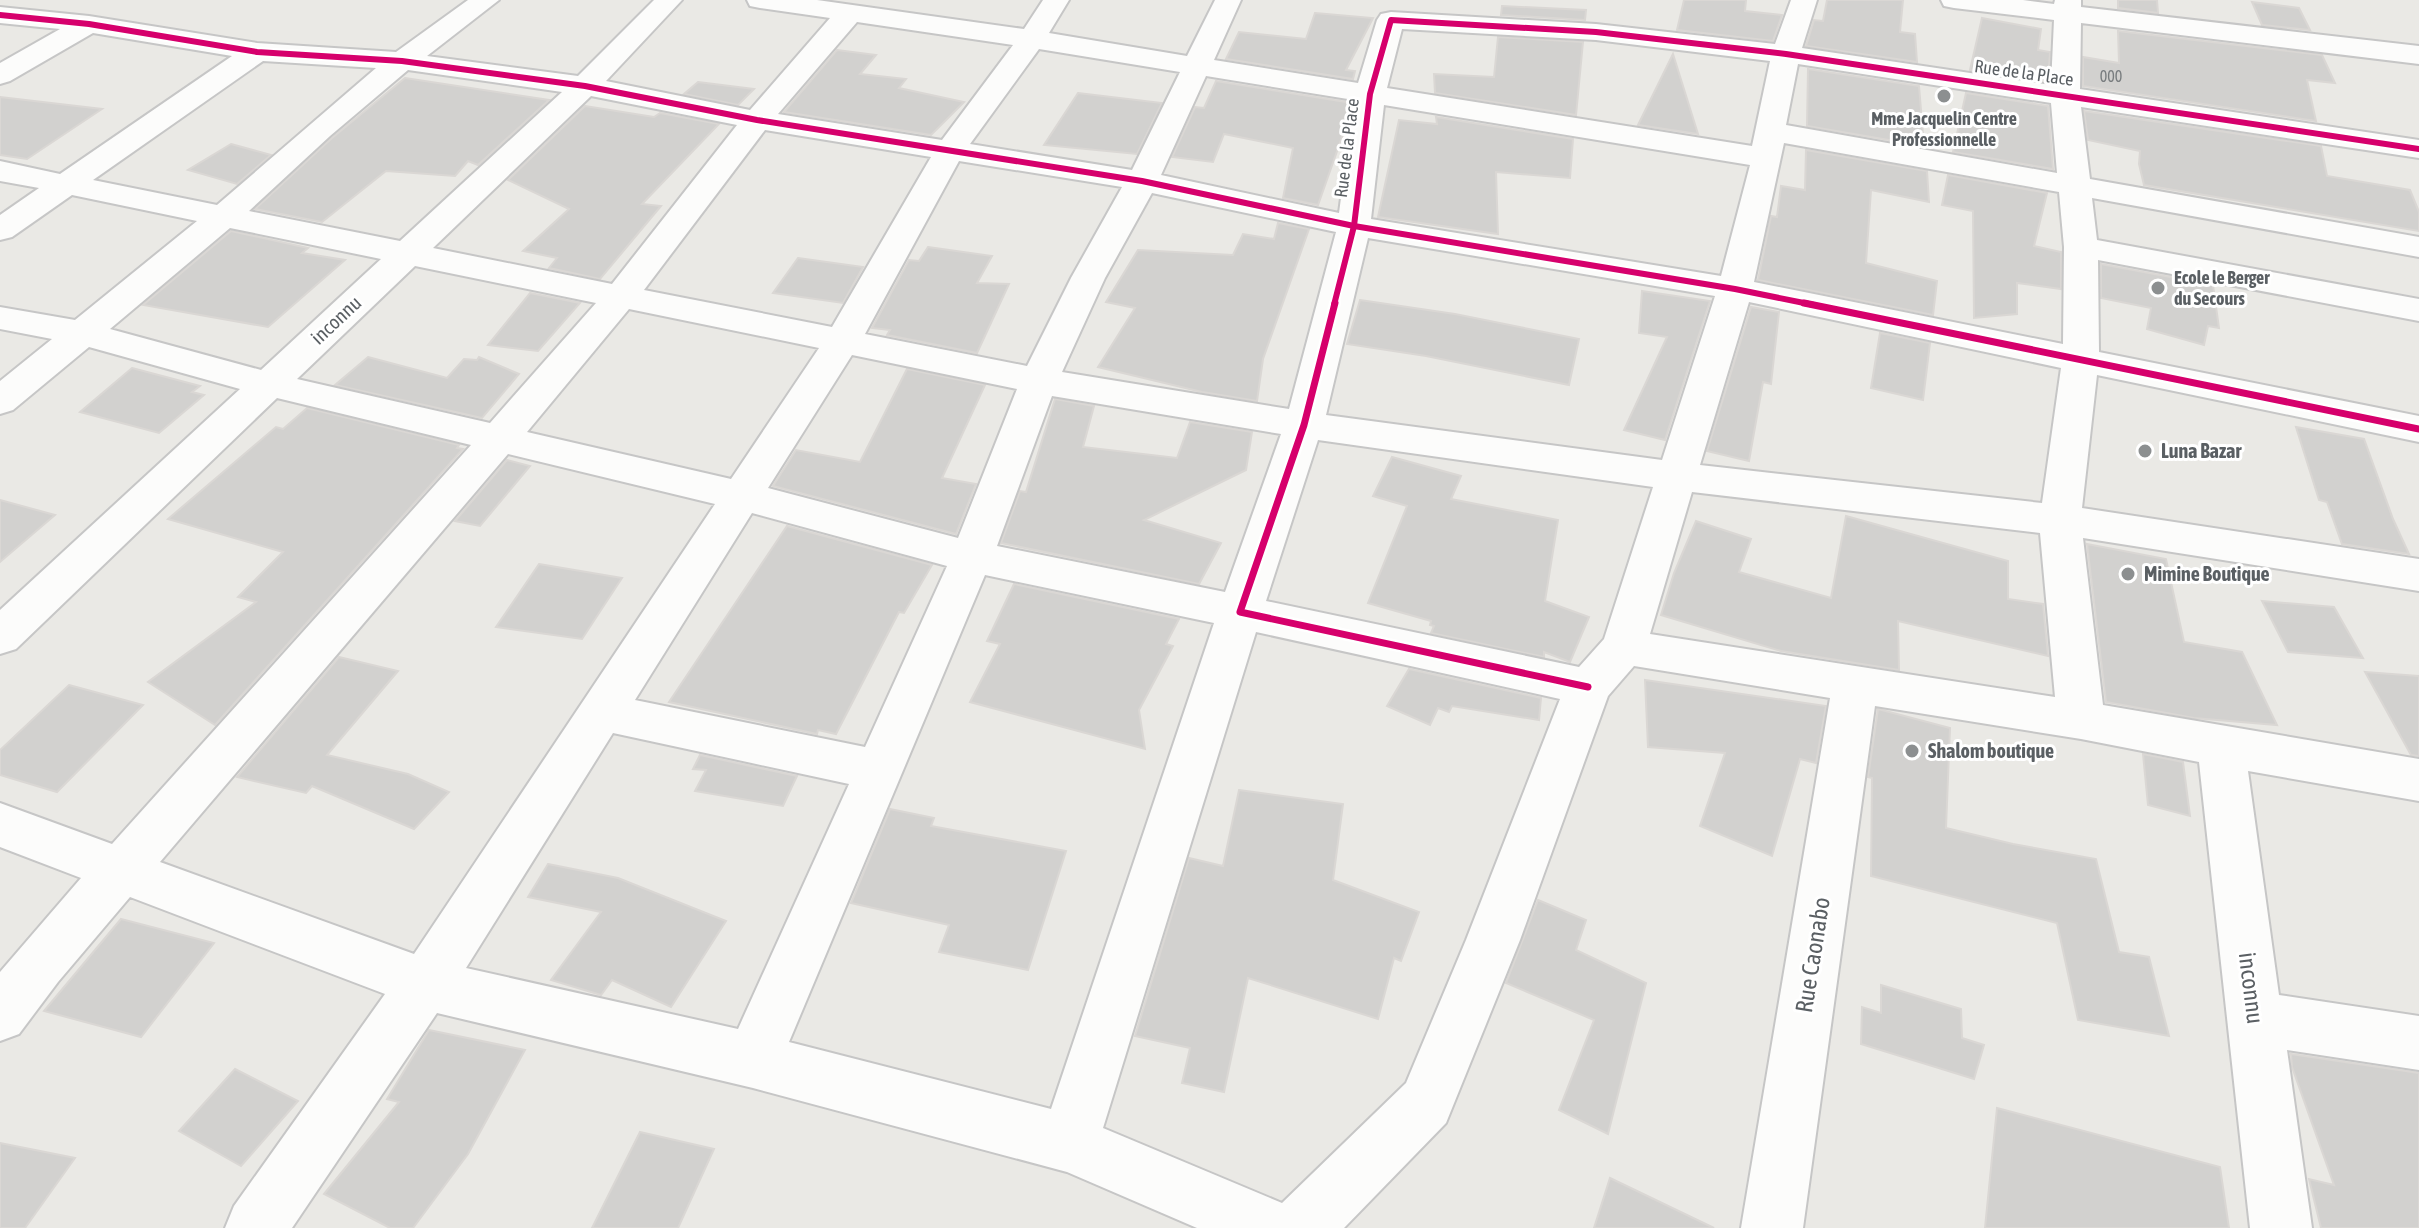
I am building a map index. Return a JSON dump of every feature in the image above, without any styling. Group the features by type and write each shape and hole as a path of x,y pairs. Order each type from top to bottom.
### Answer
{"street":[{"path":"0,401 224,215 402,61 486,0"},
{"name":"inconnu","path":"0,637 585,86 669,0"},
{"path":"760,0 1032,39 1370,94 2077,184 2419,247"},
{"path":"256,1228 425,984 843,340 950,150 1032,39 1056,0"},
{"path":"753,1060 972,557 1039,381 1088,278 1142,181 1228,0"},
{"path":"1301,1228 1426,1103 1493,940 1588,687 1624,647 1735,289 1786,54 1804,0"},
{"path":"1954,0 2068,8 2419,55"},
{"path":"2068,8 2065,95 2077,184 2081,247 2081,358 2060,520 2081,720"},
{"name":"Rue de la Place","path":"1069,1143 1240,612 1304,425 1354,226 1370,94 1392,10 1597,22 1786,54 2419,149"},
{"path":"0,1015 39,964 621,296 757,120 849,14"},
{"path":"0,15 89,24 257,52 402,61 585,86 757,120 1142,181 1354,226 1735,289 2419,429"},
{"path":"0,75 89,24"},
{"path":"0,230 257,52"},
{"path":"0,171 1039,381 1304,425 1677,476 2060,520 2419,575"},
{"path":"2081,247 2419,310"},
{"path":"0,318 82,333 268,384 741,496 972,557 1588,687"},
{"path":"1624,647 2081,720 2419,780"},
{"name":"Rue Caonabo","path":"1772,1228 1855,683"},
{"path":"602,712 879,770"},
{"name":"inconnu","path":"2221,747 2281,1228"},
{"path":"0,825 425,984 753,1060 1069,1143 1268,1228"},
{"path":"2254,1018 2419,1043"}],"building":[{"path":"1684,0 1746,0 1745,11 1782,15 1773,41 1677,30"},
{"path":"1827,0 1903,0 1900,32 1915,34 1917,62 1806,46 1814,20 1823,21"},
{"path":"2118,0 2157,0 2158,13 2118,8"},
{"path":"2252,2 2299,8 2310,30 2262,25"},
{"path":"1502,6 1586,10 1585,20 1501,15"},
{"path":"1315,13 1373,18 1346,70 1355,71 1353,79 1226,59 1239,32 1306,39"},
{"path":"1982,18 2041,29 2038,50 2050,52 2048,82 1970,70"},
{"path":"2118,31 2322,55 2335,83 2307,80 2316,121 2083,86 2083,57 2119,63"},
{"path":"1498,37 1583,42 1576,115 1435,93 1434,74 1494,77"},
{"path":"837,50 876,55 860,74 906,79 899,88 964,102 931,135 784,112"},
{"path":"1673,54 1698,134 1638,125"},
{"path":"1808,69 1919,86 1924,146 1807,126"},
{"path":"405,78 549,100 478,165 468,161 455,176 386,171 322,222 255,209 332,138"},
{"path":"1216,81 1346,102 1349,105 1348,120 1318,205 1283,198 1293,148 1224,134 1213,162 1172,157 1195,107 1204,108"},
{"path":"698,82 754,89 738,105 684,94"},
{"path":"1078,93 1162,103 1137,154 1044,145"},
{"path":"1966,93 2048,106 2053,169 1953,152"},
{"path":"0,97 102,109 27,159 0,155"},
{"path":"585,106 654,117 660,113 719,124 642,204 661,206 600,279 549,268 557,258 523,251 569,209 508,180"},
{"path":"2084,111 2321,146 2327,176 2410,190 2419,212 2419,231 2144,185 2139,164 2140,151 2088,140"},
{"path":"1436,117 1573,139 1570,178 1496,172 1498,234 1378,217 1399,120 1437,124"},
{"path":"231,144 271,155 237,184 188,170"},
{"path":"1806,150 1927,171 1929,202 1871,190 1866,263 1937,281 1933,315 1758,280 1771,216 1777,217 1781,186 1805,190"},
{"path":"1948,175 2047,193 2034,246 2061,252 2061,289 2017,283 2017,314 1974,318 1973,211 1942,205"},
{"path":"1278,223 1309,229 1263,359 1257,401 1202,392 1098,367 1135,308 1106,302 1138,250 1233,255 1243,234 1274,239"},
{"path":"231,231 308,248 302,253 345,260 268,327 143,305"},
{"path":"928,247 992,256 977,283 1009,284 977,353 887,335 890,330 872,328 909,260 919,261"},
{"path":"798,258 863,267 843,303 773,293"},
{"path":"2101,264 2213,285 2219,328 2208,326 2204,345 2147,329 2151,308 2101,298"},
{"path":"1642,291 1710,301 1665,440 1624,430 1667,337 1639,333"},
{"path":"530,293 580,303 538,351 488,345"},
{"path":"1360,300 1455,314 1579,339 1569,385 1426,356 1347,344"},
{"path":"1751,307 1779,312 1771,384 1763,382 1749,461 1707,451"},
{"path":"1880,333 1930,343 1923,400 1871,388"},
{"path":"368,357 447,378 464,359 477,360 479,357 519,374 482,418 335,385"},
{"path":"132,368 200,386 192,392 204,395 159,433 80,412"},
{"path":"907,369 985,385 942,478 976,484 956,534 773,486 796,450 860,462"},
{"path":"1055,399 1094,406 1083,447 1177,458 1190,422 1252,432 1246,470 1144,520 1221,543 1199,584 1001,543 1020,491 1026,492"},
{"path":"307,408 459,445 457,448 463,449 215,725 148,682 256,602 238,597 283,552 168,519 276,427 283,429"},
{"path":"2296,427 2364,439 2409,554 2342,544 2327,502 2319,500"},
{"path":"1392,457 1461,476 1451,499 1558,520 1545,601 1589,617 1570,662 1544,652 1544,657 1431,633 1434,626 1430,625 1431,621 1368,603 1407,506 1373,496"},
{"path":"507,460 530,466 480,526 455,521"},
{"path":"0,500 55,515 0,562"},
{"path":"1846,516 2008,561 2008,599 2043,604 2048,656 1898,621 1899,670 1781,651 1661,615 1674,573 1696,521 1751,539 1739,572 1831,598"},
{"path":"787,526 932,565 904,613 899,612 836,734 818,730 817,734 669,702"},
{"path":"2087,544 2166,559 2184,642 2242,652 2277,725 2194,718 2106,702"},
{"path":"539,564 622,578 582,639 496,627"},
{"path":"1014,584 1179,619 1166,644 1173,646 1139,710 1145,749 970,702 1000,644 987,641"},
{"path":"2262,601 2334,607 2363,658 2288,652"},
{"path":"339,657 398,671 327,755 408,774 449,792 414,829 312,786 306,793 237,777"},
{"path":"1409,669 1541,698 1539,720 1452,706 1449,712 1438,708 1430,725 1387,706"},
{"path":"2365,672 2419,676 2419,756 2411,755"},
{"path":"1645,680 1826,706 1816,763 1800,759 1772,856 1700,826 1725,753 1648,747"},
{"path":"69,685 143,705 57,792 0,775 0,750"},
{"path":"1878,709 1950,728 1946,828 2096,859 2119,952 2149,957 2169,1036 2078,1020 2057,923 1871,876 1872,778 1868,777"},
{"path":"2143,754 2183,762 2190,816 2148,805"},
{"path":"700,755 797,776 783,806 695,791 706,770 693,769"},
{"path":"1239,790 1343,804 1333,880 1419,912 1401,961 1394,958 1378,1019 1248,978 1224,1092 1182,1083 1190,1048 1135,1036 1189,858 1223,866"},
{"path":"890,809 934,818 931,826 1066,851 1028,970 939,952 949,925 851,903"},
{"path":"548,864 618,878 726,921 671,1007 612,980 601,995 551,980 601,912 528,897"},
{"path":"1538,900 1586,920 1576,950 1646,983 1608,1134 1559,1110 1594,1020 1506,983"},
{"path":"121,919 214,943 141,1037 44,1011"},
{"path":"1881,985 1961,1009 1962,1038 1984,1045 1974,1079 1861,1044 1862,1007 1881,1013"},
{"path":"429,1030 525,1050 468,1154 413,1228 390,1228 324,1194 399,1102 387,1099"},
{"path":"2291,1054 2419,1073 2419,1228 2321,1228 2309,1179 2334,1185 2292,1067"},
{"path":"235,1069 298,1101 241,1166 179,1131"},
{"path":"1997,1108 2220,1167 2229,1228 1985,1228"},
{"path":"640,1132 714,1149 678,1228 592,1228"},
{"path":"0,1143 75,1158 25,1228 0,1228"},
{"path":"1610,1178 1714,1228 1594,1228"}],"cycle path":[{"path":"0,15 89,24 257,52 402,61 585,86 757,120 1142,181 1354,226 1735,289 2419,429"},
{"path":"1588,687 1240,612 1304,425 1354,226 1370,94 1391,20 1596,32 1786,54 2419,149"}],"place":[{"name":"Mme Jacquelin Centre Professionnelle","path":"1944,96"},
{"name":"Ecole le Berger du Secours","path":"2158,288"},
{"name":"Luna Bazar","path":"2145,451"},
{"name":"Mimine Boutique","path":"2128,574"},
{"name":"Shalom boutique","path":"1912,751"}]}
